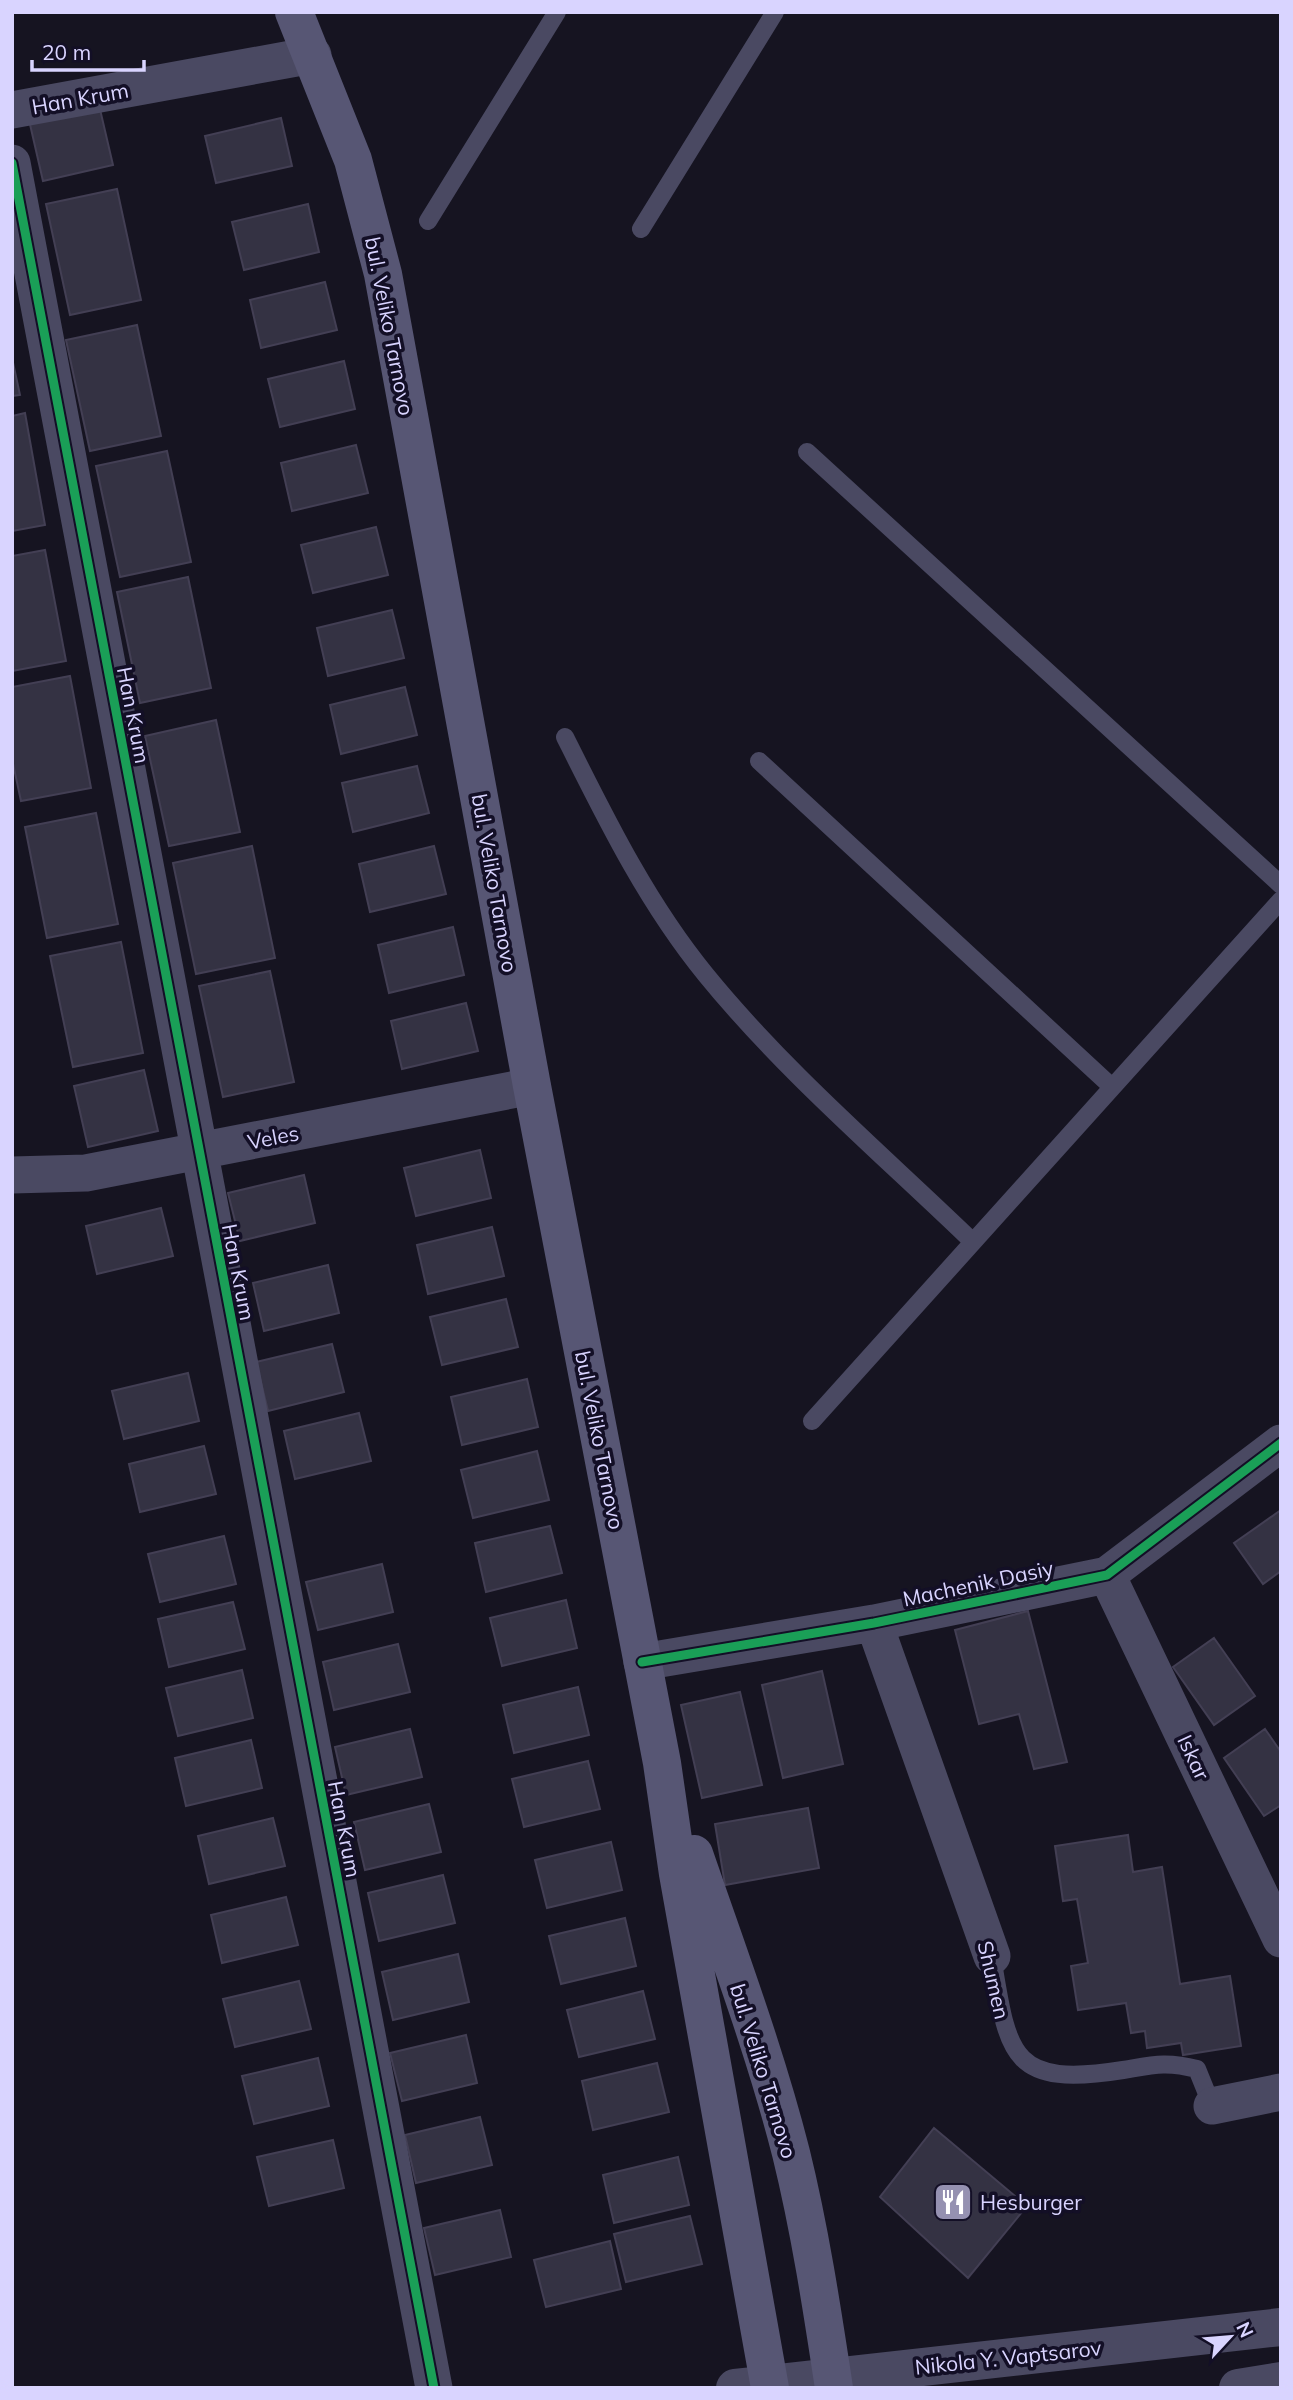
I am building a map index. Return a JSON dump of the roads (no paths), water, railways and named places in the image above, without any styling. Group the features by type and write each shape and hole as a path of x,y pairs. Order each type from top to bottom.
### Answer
{"main road":[{"name":"bul. Veliko Tarnovo","path":"294,12 353,160 383,274 532,1086 662,1763 758,2386"},
{"name":"bul. Veliko Tarnovo","path":"662,1763 747,2008 791,2152 833,2382"}],"street":[{"name":"Han Krum","path":"12,110 313,55"},
{"name":"Han Krum","path":"12,163 435,2388"},
{"name":"Veles","path":"12,1175 86,1173 532,1086"},
{"name":"Machenik Dasiy","path":"642,1662 874,1623 1107,1575 1281,1443"},
{"name":"Iskar","path":"1107,1575 1270,1886 1281,1939"},
{"name":"Shumen","path":"874,1623 992,1955"},
{"name":"Shumen","path":"1212,2106 1281,2092"},
{"name":"Nikola Y. Vaptsarov","path":"758,2386 833,2382 1281,2327"},
{"path":"1238,2388 1281,2381"}],"lane":[{"path":"428,221 557,12"},
{"path":"641,229 775,12"},
{"path":"807,452 1281,885"},
{"path":"565,737 652,900 705,974 780,1056 973,1242"},
{"path":"760,761 1112,1087"},
{"path":"812,1421 1281,900"},
{"name":"Shumen","path":"992,1955 1003,2022 1015,2049 1030,2067 1054,2076 1080,2077 1171,2063 1197,2069 1212,2106"}],"place":[{"name":"Hesburger","path":"953,2202"}]}
